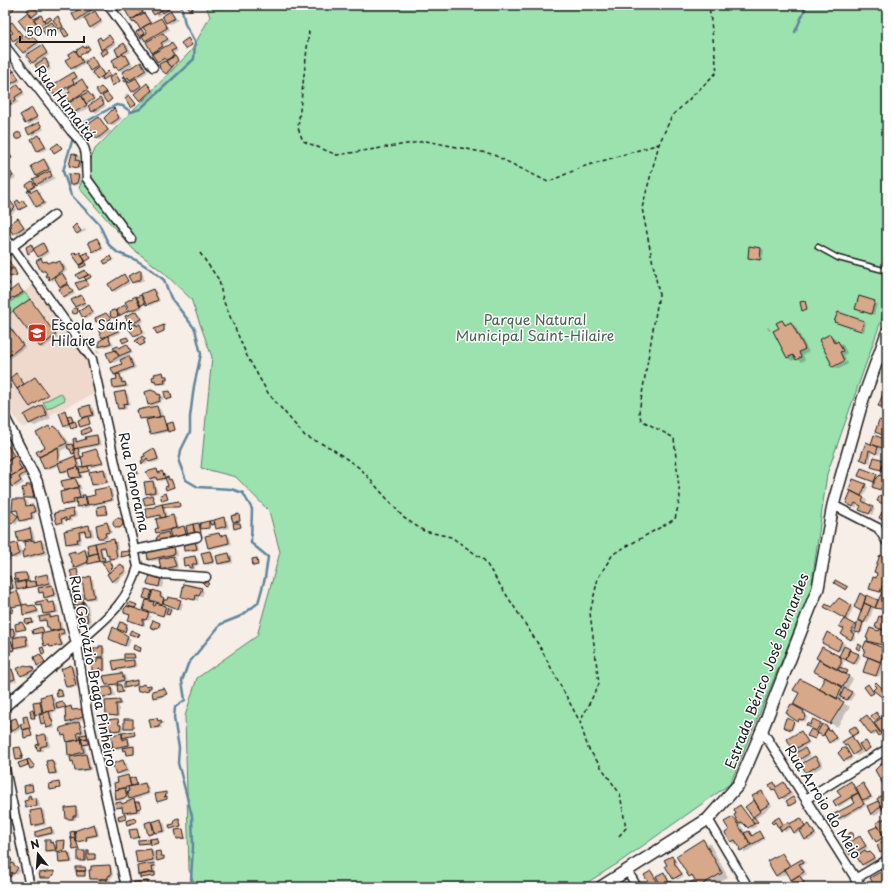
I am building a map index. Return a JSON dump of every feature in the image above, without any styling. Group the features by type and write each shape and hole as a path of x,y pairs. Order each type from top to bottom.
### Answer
{"main road":[{"name":"Estrada Bérico José Bernardes","path":"601,887 708,819 739,784 818,588 833,505 863,399 887,333"}],"street":[{"path":"108,5 153,67"},
{"name":"Rua Humaitá","path":"5,46 81,142 87,157 87,180 131,239"},
{"path":"8,249 54,215"},
{"name":"Rua Panorama","path":"5,237 8,249 92,359 138,567 133,585 122,603 5,706"},
{"name":"Rua Gervázio Braga Pinheiro","path":"5,419 37,482 77,644 87,712 126,887"},
{"path":"833,505 878,528 887,542"},
{"path":"134,550 197,537"},
{"path":"138,567 161,574 206,577"},
{"name":"Rua Arroio do Meio","path":"762,730 861,887"},
{"path":"806,799 887,749"},
{"path":"5,769 30,887"},
{"path":"708,819 748,887"},
{"path":"856,878 887,860"},
{"path":"627,870 637,887"}],"lane":[{"path":"818,248 838,258 887,271"}],"path":[{"path":"580,722 599,684 590,613 598,578 613,554 675,519 680,498 674,438 642,420 639,412 659,294 642,208 659,144 672,116 717,72 709,5"},
{"path":"309,31 298,128 303,141 337,155 426,141 492,154 548,182 582,167 659,144"},
{"path":"200,253 219,280 223,300 247,356 268,393 305,436 331,448 361,469 404,518 424,531 451,537 484,560 540,647 580,722 588,748 620,794 626,828 619,836"}],"shaded area":[{"name":"Escola Saint Hilaire","path":"34,284 89,360 94,394 23,428 5,404 5,306"}],"green space":[{"name":"Parque Natural Municipal Saint-Hilaire","path":"206,5 887,5 887,304 827,474 811,590 730,784 617,864 580,887 196,887 189,870 185,716 197,678 257,636 280,552 269,511 236,477 201,468 212,357 191,299 163,272 133,249 79,188 95,149 191,51 210,17"},
{"path":"24,292 30,299 9,314 5,306"},
{"path":"61,393 65,400 47,409 43,402"}],"building":[{"path":"5,5 11,5 14,9 9,12"},
{"path":"49,5 59,5 52,9"},
{"path":"85,5 88,5 91,10 76,21 72,14"},
{"path":"135,5 136,7 138,6 139,11 141,9 143,12 131,20 125,10"},
{"path":"144,5 155,5 147,10"},
{"path":"156,5 167,5 169,9 163,13 162,10 154,15 150,9"},
{"path":"192,5 193,9 189,10 188,6"},
{"path":"33,6 38,12 32,17 27,10"},
{"path":"95,11 101,21 90,28 84,18"},
{"path":"171,11 175,18 166,23 162,16"},
{"path":"28,12 39,27 28,33 18,20"},
{"path":"144,13 150,23 140,29 135,21 133,23 131,20"},
{"path":"41,15 45,22 39,27 34,19"},
{"path":"58,16 63,27 59,29 53,20"},
{"path":"50,17 52,19 46,23 44,20"},
{"path":"161,18 167,28 145,41 142,36 147,33 143,27"},
{"path":"12,22 22,35 13,41 9,35 13,33 7,25"},
{"path":"52,22 57,30 47,37 41,28"},
{"path":"64,28 69,35 65,37 61,30"},
{"path":"141,29 145,34 141,36 141,39 136,32"},
{"path":"163,33 168,39 161,43 163,46 152,53 146,42"},
{"path":"26,35 29,39 32,36 38,42 23,53 15,44"},
{"path":"109,35 114,42 101,50 97,39 100,37 102,40"},
{"path":"188,38 192,45 185,49 181,43"},
{"path":"171,42 176,49 171,51 174,56 157,62 152,54"},
{"path":"124,43 128,50 118,56 115,49"},
{"path":"42,45 47,53 32,63 26,55"},
{"path":"83,46 84,48 88,46 90,49 79,56 76,51"},
{"path":"106,48 108,52 102,56 100,52"},
{"path":"75,50 83,62 71,69 65,60 70,57 69,54"},
{"path":"123,54 124,56 126,55 130,63 118,70 116,67 114,68 112,60"},
{"path":"92,56 98,66 90,71 85,62"},
{"path":"175,56 178,60 172,67 166,61"},
{"path":"46,59 49,67 40,73 35,65"},
{"path":"165,61 172,67 166,74 160,69 159,64"},
{"path":"6,62 14,71 5,77 5,63"},
{"path":"141,62 146,70 130,80 128,77 126,79 122,72"},
{"path":"99,67 104,75 97,80 92,72"},
{"path":"14,71 19,79 6,87 5,77"},
{"path":"108,71 111,75 103,80 102,77"},
{"path":"74,72 77,77 72,80 74,83 54,95 49,87"},
{"path":"115,73 120,81 112,86 109,78"},
{"path":"124,76 129,81 125,82 122,77"},
{"path":"136,78 141,86 132,92 127,83"},
{"path":"44,79 46,82 43,85 40,81"},
{"path":"82,79 88,89 69,102 64,95 70,92 68,88"},
{"path":"147,83 152,90 140,101 134,94"},
{"path":"18,84 23,92 15,97 16,100 9,105 5,100 5,94"},
{"path":"101,87 106,92 100,96 96,90"},
{"path":"88,92 94,99 86,104 82,96"},
{"path":"107,93 112,99 107,103 102,96"},
{"path":"81,95 87,105 72,114 66,105"},
{"path":"129,95 136,104 131,108 125,98"},
{"path":"100,98 104,104 92,112 88,106"},
{"path":"32,108 37,117 25,124 20,115"},
{"path":"114,108 119,118 109,125 104,118"},
{"path":"99,117 108,130 97,139 87,125"},
{"path":"39,122 42,127 29,135 26,129"},
{"path":"18,133 21,136 18,139 15,136"},
{"path":"39,135 46,147 37,151 31,139"},
{"path":"58,143 62,148 54,153 51,148"},
{"path":"7,150 12,158 6,161 5,152"},
{"path":"72,153 77,155 76,160 80,161 78,168 69,166"},
{"path":"44,159 49,169 36,176 31,166"},
{"path":"7,166 13,176 6,180 5,167"},
{"path":"50,171 52,176 36,185 33,179"},
{"path":"68,174 79,175 77,183 70,185"},
{"path":"32,181 35,186 29,190 26,185"},
{"path":"37,189 44,203 36,207 27,191 30,190 31,192"},
{"path":"8,198 15,207 7,215 5,214 5,200"},
{"path":"18,200 20,203 23,200 27,206 19,210 15,202"},
{"path":"18,218 24,227 13,234 9,228 12,226 10,224"},
{"path":"76,224 81,231 77,234 72,228"},
{"path":"97,238 102,247 93,252 88,242"},
{"path":"43,243 47,251 38,257 33,249"},
{"path":"31,244 34,250 28,254 26,247"},
{"path":"749,246 761,248 760,260 748,258"},
{"path":"75,252 77,254 80,252 85,262 80,265 72,254"},
{"path":"87,252 91,258 85,262 82,255"},
{"path":"111,256 113,260 105,264 103,261"},
{"path":"41,258 43,262 47,261 48,263 60,261 64,269 49,280 48,276 46,277 45,275 47,274 45,271 41,271 36,261"},
{"path":"8,260 13,267 10,269 5,264 5,261"},
{"path":"85,262 86,265 80,268 79,266"},
{"path":"14,268 17,275 10,277 7,272"},
{"path":"85,270 88,275 79,279 76,275"},
{"path":"141,270 141,279 132,283 128,276"},
{"path":"62,273 68,283 60,287 54,277"},
{"path":"90,274 91,277 86,280 84,277"},
{"path":"124,274 128,281 112,291 108,284"},
{"path":"6,278 10,284 5,286"},
{"path":"86,280 89,285 79,290 75,283"},
{"path":"68,284 73,292 63,297 59,289"},
{"path":"18,285 23,292 9,300 5,295 5,289 7,288 10,291"},
{"path":"153,289 158,300 146,305 141,294"},
{"path":"81,295 85,302 75,307 71,300"},
{"path":"141,295 145,303 140,306 136,297"},
{"path":"136,296 141,306 130,311 125,302"},
{"path":"859,296 875,301 871,314 855,309"},
{"path":"30,299 56,335 40,347 13,311"},
{"path":"805,301 807,309 802,311 800,302"},
{"path":"89,305 93,312 83,318 79,311"},
{"path":"125,305 128,311 119,316 116,310"},
{"path":"75,308 78,311 75,314 72,311"},
{"path":"114,310 117,311 117,317 114,318 111,317 110,314 111,311"},
{"path":"137,311 142,319 129,325 125,316"},
{"path":"838,312 864,321 861,331 834,322"},
{"path":"106,313 111,319 99,324 98,321 96,322 95,318"},
{"path":"782,320 785,325 791,322 805,349 799,352 801,357 796,360 793,355 787,358 773,331 779,328 776,323"},
{"path":"5,321 23,345 6,358 5,357"},
{"path":"114,323 118,331 102,338 98,329"},
{"path":"136,324 137,326 140,324 143,332 134,336 128,328"},
{"path":"164,325 164,331 157,334 154,329"},
{"path":"830,334 835,343 838,341 843,351 840,352 844,361 833,367 831,366 831,363 819,340"},
{"path":"108,336 111,343 99,347 99,341"},
{"path":"142,336 146,339 143,340 145,343 140,346 135,341"},
{"path":"127,337 129,340 123,343 121,339"},
{"path":"127,344 131,351 119,356 113,348 118,346 119,348"},
{"path":"116,350 119,356 110,362 106,353"},
{"path":"129,356 133,367 114,375 111,368 122,364 120,360"},
{"path":"163,372 164,376 167,376 167,379 164,379 165,383 156,384 152,377 155,376 154,374"},
{"path":"16,373 24,384 17,389 10,378"},
{"path":"120,374 122,383 125,382 126,386 113,388 112,380 117,379 116,375"},
{"path":"35,377 48,395 30,407 17,389"},
{"path":"151,390 156,392 158,395 160,394 161,397 159,398 160,401 148,405 145,392"},
{"path":"125,391 128,403 123,404 124,408 118,409 114,393"},
{"path":"170,391 172,398 166,400 164,392"},
{"path":"883,394 887,395 887,408 878,406"},
{"path":"42,405 47,415 29,424 24,415"},
{"path":"90,405 93,415 82,418 79,408"},
{"path":"157,406 160,417 139,419 137,410"},
{"path":"65,410 69,423 64,426 59,413"},
{"path":"71,415 73,422 69,423 67,416"},
{"path":"88,416 90,424 80,427 78,420"},
{"path":"163,416 167,430 150,434 146,420"},
{"path":"879,420 887,423 887,433 885,436 875,432"},
{"path":"75,421 77,426 71,428 69,423"},
{"path":"173,422 175,430 168,432 166,424"},
{"path":"49,426 51,429 54,426 58,429 67,443 39,457 36,452 45,447 36,433"},
{"path":"89,427 91,431 82,435 81,431"},
{"path":"97,435 98,444 74,449 73,439 76,438 76,442 86,439 85,437"},
{"path":"874,435 887,440 885,449 871,444"},
{"path":"866,442 878,447 876,454 869,450 867,462 860,459"},
{"path":"72,444 75,453 72,454 67,445"},
{"path":"8,446 14,456 5,463 5,448"},
{"path":"58,447 59,456 57,464 44,469 39,457"},
{"path":"78,448 81,459 76,460 74,449"},
{"path":"96,449 103,463 83,467 81,457 84,456 83,453"},
{"path":"152,449 155,450 158,459 149,462 147,458 142,464 141,461 143,460 142,457 145,456 144,454"},
{"path":"19,453 22,460 18,463 22,470 7,478 5,475 5,463"},
{"path":"75,456 78,467 61,472 58,463"},
{"path":"874,457 887,461 887,463 884,462 881,470 871,467"},
{"path":"884,462 887,463 887,472 881,470"},
{"path":"88,466 89,471 80,473 79,468"},
{"path":"26,467 28,471 19,477 21,481 12,487 8,481 12,478 8,478"},
{"path":"78,467 81,477 70,478 68,470"},
{"path":"861,468 877,474 874,482 858,476"},
{"path":"104,469 107,482 92,485 89,472"},
{"path":"157,469 158,473 162,471 165,478 157,480 156,477 150,479 146,472"},
{"path":"137,470 138,474 132,475 131,472"},
{"path":"880,475 886,477 885,481 887,481 886,486 882,485 880,490 872,487"},
{"path":"168,477 169,480 171,479 174,487 166,490 165,487 168,486 165,478"},
{"path":"75,478 79,487 64,491 61,481"},
{"path":"853,479 866,484 861,496 849,490"},
{"path":"153,481 155,492 146,494 144,482"},
{"path":"26,485 31,485 34,498 24,498 22,488 27,487"},
{"path":"109,487 112,500 88,505 86,497 95,495 94,490"},
{"path":"78,488 80,498 73,499 74,503 62,505 60,492"},
{"path":"851,491 864,498 862,501 873,507 869,514 859,510 861,506 855,503 853,507 846,503"},
{"path":"166,493 168,499 162,501 160,495"},
{"path":"82,495 85,495 87,505 77,507 76,499 83,498"},
{"path":"152,495 155,503 145,505 143,498"},
{"path":"880,495 887,498 887,506 877,501"},
{"path":"13,499 24,499 26,506 33,505 35,512 31,513 32,518 20,521 17,510 12,511"},
{"path":"179,501 180,506 178,507 163,507 162,504"},
{"path":"162,504 165,517 160,518 160,515 147,518 145,508 155,507"},
{"path":"105,505 107,514 98,515 97,507"},
{"path":"73,509 74,516 69,517 69,520 66,521 66,518 61,519 62,522 57,524 54,513"},
{"path":"10,510 18,516 12,524 5,519 5,511 9,512"},
{"path":"882,512 887,514 885,521 879,518"},
{"path":"239,514 240,521 233,522 231,516"},
{"path":"173,515 176,528 156,533 155,529 158,528 156,519"},
{"path":"224,517 226,526 216,529 214,520"},
{"path":"118,518 123,523 118,528 113,523"},
{"path":"213,520 215,524 211,525 209,521"},
{"path":"209,521 209,528 201,529 200,523"},
{"path":"107,522 110,532 105,533 106,536 103,538 98,538 96,525"},
{"path":"199,523 201,533 195,535 193,524"},
{"path":"233,523 240,523 241,527 234,529"},
{"path":"193,524 195,535 188,536 186,526"},
{"path":"89,525 91,535 86,536 85,531 79,532 80,539 77,539 78,542 66,544 64,531"},
{"path":"184,526 187,537 172,540 169,530"},
{"path":"30,528 32,539 18,542 16,532"},
{"path":"168,532 170,540 157,543 156,538 158,535"},
{"path":"219,533 220,536 227,534 229,543 208,548 205,536"},
{"path":"114,539 117,558 109,559 109,555 107,556 105,547 103,547 100,548 102,558 104,557 105,560 99,561 95,543"},
{"path":"34,540 34,542 41,540 44,552 23,558 22,552 25,551 24,542"},
{"path":"195,541 197,549 184,551 183,543"},
{"path":"17,543 19,554 11,558 8,545"},
{"path":"95,543 97,553 89,555 87,545"},
{"path":"173,546 174,554 148,560 147,552 152,551 151,549"},
{"path":"85,549 88,562 74,568 68,553 75,551 75,554"},
{"path":"130,551 130,555 121,557 120,552"},
{"path":"210,551 213,562 204,564 201,553"},
{"path":"97,553 99,561 88,564 87,556"},
{"path":"229,553 231,561 218,564 216,556"},
{"path":"5,554 8,554 9,560 5,561"},
{"path":"880,555 886,558 883,567 887,568 887,574 880,592 869,589 873,577 876,578 877,573 874,572"},
{"path":"173,556 176,566 161,570 159,559"},
{"path":"195,556 197,564 192,564 193,568 189,568 189,565 184,566 183,558"},
{"path":"257,558 258,565 253,566 252,559"},
{"path":"110,560 113,567 110,568 112,570 109,573 102,562"},
{"path":"121,564 126,570 112,582 107,574"},
{"path":"77,569 79,579 76,580 75,577 73,579 70,571"},
{"path":"26,573 28,580 19,582 18,579 15,580 14,574"},
{"path":"47,574 49,583 37,586 34,577"},
{"path":"150,575 161,577 159,587 147,584"},
{"path":"10,576 13,588 6,589 5,578"},
{"path":"90,576 94,597 85,599 82,579"},
{"path":"204,579 209,584 206,586 202,582"},
{"path":"835,580 848,587 846,590 834,583"},
{"path":"15,581 18,581 18,583 25,581 26,588 17,590"},
{"path":"36,581 37,586 26,588 25,582"},
{"path":"184,584 202,588 199,596 196,595 195,600 181,597"},
{"path":"52,585 54,595 44,598 43,592 39,593 38,588"},
{"path":"146,589 152,591 149,600 143,598"},
{"path":"153,590 161,593 160,596 164,598 162,604 150,600"},
{"path":"17,591 22,605 11,607 7,594"},
{"path":"882,592 887,594 887,614 885,613 886,610 875,608"},
{"path":"860,593 866,597 861,611 854,607"},
{"path":"82,595 84,603 75,606 73,597"},
{"path":"866,595 878,600 875,608 864,603"},
{"path":"168,597 181,600 178,609 163,603"},
{"path":"839,598 851,605 845,619 824,607 826,604 831,607"},
{"path":"47,600 48,603 54,602 56,612 43,614 41,605 37,606 36,602"},
{"path":"146,600 154,602 153,605 155,606 156,603 166,606 163,616 143,610"},
{"path":"130,602 137,605 135,608 127,606"},
{"path":"82,603 85,603 88,622 78,623 76,609 83,608"},
{"path":"864,603 871,606 864,623 858,620"},
{"path":"27,604 28,606 34,605 38,611 23,615 22,605"},
{"path":"127,606 149,613 146,620 143,619 143,625 128,620 130,615 124,613 124,609"},
{"path":"11,607 14,610 11,613 8,610"},
{"path":"168,607 171,609 169,615 166,614"},
{"path":"50,615 50,618 58,616 60,629 50,631 49,627 47,627 46,620 40,621 39,617"},
{"path":"879,616 887,619 887,631 884,630 884,627 883,630 875,627"},
{"path":"32,619 33,623 26,624 25,620"},
{"path":"844,619 855,625 851,632 854,634 851,640 841,634 844,629 839,626"},
{"path":"153,620 160,623 158,628 156,627 155,629 150,627"},
{"path":"858,620 863,622 860,633 855,632"},
{"path":"22,622 26,629 16,631 15,624"},
{"path":"120,622 127,624 125,632 117,629"},
{"path":"6,626 6,630 13,628 15,636 5,638"},
{"path":"42,627 44,632 33,634 32,630"},
{"path":"113,627 128,636 125,646 109,639"},
{"path":"870,628 879,631 880,629 887,631 886,646 867,641 868,639 866,638"},
{"path":"63,629 64,633 58,635 62,645 50,647 49,645 44,646 41,634"},
{"path":"131,630 140,634 138,637 129,634"},
{"path":"827,632 842,641 838,651 822,643"},
{"path":"26,636 27,645 14,648 13,638"},
{"path":"11,640 14,650 9,651 8,648 5,649 5,641"},
{"path":"866,641 883,648 881,651 884,652 880,662 863,655 865,650 863,648"},
{"path":"858,644 862,646 859,650 856,648"},
{"path":"134,645 141,648 140,652 133,649"},
{"path":"99,646 103,646 103,657 94,657 94,648 99,648"},
{"path":"844,646 850,649 846,660 839,656"},
{"path":"43,647 45,653 42,654 40,648"},
{"path":"822,647 841,657 841,664 837,669 816,658"},
{"path":"849,650 859,654 854,664 846,660"},
{"path":"40,654 45,662 37,666 34,657"},
{"path":"124,654 134,654 135,658 124,658"},
{"path":"868,657 881,662 876,676 863,672"},
{"path":"97,658 104,658 104,671 99,668 99,673 92,673 92,662 97,662"},
{"path":"124,659 124,661 134,660 134,666 114,670 112,661"},
{"path":"819,660 849,676 843,687 813,671"},
{"path":"25,665 29,667 32,666 34,670 21,676 16,669"},
{"path":"71,665 76,685 66,687 61,669"},
{"path":"840,667 848,671 846,674 838,670"},
{"path":"12,669 15,679 6,682 5,671"},
{"path":"122,673 124,680 117,682 118,684 106,685 103,676"},
{"path":"825,677 842,687 837,699 819,689"},
{"path":"800,679 844,702 830,724 793,704 799,693 793,690"},
{"path":"137,680 137,685 124,688 124,683"},
{"path":"876,682 887,693 883,698 873,690 876,687 874,685"},
{"path":"144,684 145,686 151,685 151,688 148,688 149,690 138,692 137,687"},
{"path":"868,684 874,693 870,695 864,687"},
{"path":"117,685 121,685 123,692 118,693"},
{"path":"111,687 112,695 99,698 97,689"},
{"path":"164,688 167,694 153,698 152,691"},
{"path":"844,688 852,692 847,700 840,697"},
{"path":"61,689 63,696 57,697 56,691"},
{"path":"51,694 55,710 43,713 40,697"},
{"path":"120,700 120,704 116,704 117,716 106,715 105,701"},
{"path":"40,701 42,713 35,715 33,702"},
{"path":"62,701 66,707 57,709 56,703"},
{"path":"791,704 804,711 803,713 806,715 803,720 799,719 798,722 786,713"},
{"path":"71,706 72,710 82,709 83,717 66,723 65,708"},
{"path":"30,710 33,710 35,718 31,718"},
{"path":"49,711 53,726 47,728 43,713"},
{"path":"876,712 880,717 875,721 871,716"},
{"path":"43,714 45,723 41,724 39,715"},
{"path":"867,715 881,734 879,736 876,731 871,735 860,720"},
{"path":"27,716 30,728 22,730 20,724 24,723 23,717"},
{"path":"884,716 887,720 887,736 885,738 874,723"},
{"path":"16,718 19,727 11,732 7,721"},
{"path":"157,718 158,721 161,720 162,723 159,724 159,727 151,728 149,719"},
{"path":"786,718 794,721 791,730 783,727"},
{"path":"118,719 119,725 121,725 120,730 111,731 111,728 104,729 102,721"},
{"path":"124,719 133,719 133,728 124,728"},
{"path":"813,719 821,723 816,731 806,725 807,723 810,725"},
{"path":"79,722 82,732 77,733 79,740 67,742 65,735 62,736 60,728"},
{"path":"822,724 828,727 823,736 817,733"},
{"path":"855,726 859,732 852,736 848,730"},
{"path":"30,728 32,736 24,738 23,730"},
{"path":"828,728 836,738 829,743 824,734"},
{"path":"811,729 818,733 815,739 807,736"},
{"path":"134,731 135,735 122,738 122,733"},
{"path":"801,731 808,742 793,750 787,739"},
{"path":"122,733 123,740 128,738 129,745 113,748 111,735"},
{"path":"43,734 46,735 47,745 40,747 41,750 37,750 36,745 39,744 37,736"},
{"path":"87,734 88,738 81,739 80,735"},
{"path":"852,736 860,750 853,755 847,745 845,746 842,742"},
{"path":"88,738 88,744 83,745 81,739"},
{"path":"81,739 84,752 68,756 67,742"},
{"path":"866,741 870,748 864,752 859,744"},
{"path":"111,744 112,749 105,751 104,746"},
{"path":"134,746 134,754 127,755 126,750 123,751 122,748"},
{"path":"20,747 23,755 21,755 22,759 16,760 14,748"},
{"path":"805,748 808,754 799,760 795,753"},
{"path":"843,748 846,748 851,757 844,761 838,753"},
{"path":"86,754 89,769 75,771 73,761 71,762 70,757"},
{"path":"815,756 820,764 806,773 801,764"},
{"path":"29,759 35,767 30,769 27,760"},
{"path":"27,760 28,765 20,768 18,763"},
{"path":"52,760 56,773 49,774 46,761"},
{"path":"123,760 127,770 116,774 112,764"},
{"path":"883,762 887,768 887,792 875,770"},
{"path":"128,775 131,786 115,790 114,783 118,782 117,778"},
{"path":"135,777 137,785 131,786 129,779"},
{"path":"851,781 858,793 836,806 833,801 841,796 837,790"},
{"path":"59,782 60,788 50,790 49,784"},
{"path":"774,782 776,787 784,782 790,793 780,799 775,789 772,790 769,785"},
{"path":"145,783 148,793 129,799 127,792 129,791 128,787"},
{"path":"863,783 871,797 862,800 856,787"},
{"path":"32,784 33,791 25,793 24,786"},
{"path":"125,788 127,797 116,800 115,790"},
{"path":"762,791 770,804 760,810 752,796"},
{"path":"166,792 164,797 167,796 167,799 157,802 155,794"},
{"path":"887,792 887,805 882,808 877,799"},
{"path":"858,793 864,804 838,819 834,814 855,803 851,796"},
{"path":"30,795 31,799 36,798 37,806 26,807 24,801 28,800 28,796"},
{"path":"793,797 796,802 789,806 786,801"},
{"path":"134,799 137,811 123,813 122,807 116,808 115,803 121,802 122,804"},
{"path":"754,800 761,811 753,817 745,807"},
{"path":"821,801 825,801 827,804 824,807 820,805"},
{"path":"878,801 881,806 871,815 867,806"},
{"path":"135,802 139,802 141,808 137,809"},
{"path":"740,805 754,824 748,828 742,822 739,824 734,815 736,814 734,809"},
{"path":"887,805 887,813 886,814 882,808"},
{"path":"76,807 76,816 73,816 73,819 66,819 65,808"},
{"path":"41,809 44,823 32,826 30,811"},
{"path":"10,811 11,815 5,821 5,812 7,814"},
{"path":"125,814 126,819 119,821 118,816"},
{"path":"733,817 751,845 740,851 740,848 735,840 731,842 725,833 729,830 724,822"},
{"path":"754,817 758,822 754,824 751,819"},
{"path":"779,817 783,824 778,827 775,822 773,824 771,822"},
{"path":"887,817 887,839 886,840 876,823"},
{"path":"135,818 136,822 127,825 126,821"},
{"path":"179,818 181,826 170,829 169,825 174,824 175,819"},
{"path":"801,818 805,826 794,833 790,826 781,831 779,827 788,822 789,824"},
{"path":"161,819 164,831 155,833 152,822"},
{"path":"151,821 154,833 148,835 145,823"},
{"path":"94,824 97,835 86,837 87,840 76,842 74,831"},
{"path":"809,824 815,834 805,840 800,831"},
{"path":"878,826 884,837 876,842 869,830"},
{"path":"51,827 52,833 35,837 35,832"},
{"path":"137,829 139,837 131,839 129,830"},
{"path":"183,829 185,838 177,839 175,830"},
{"path":"75,831 76,838 71,839 70,832"},
{"path":"749,831 752,836 759,831 763,838 751,845 744,833"},
{"path":"849,833 853,833 853,837 849,837"},
{"path":"860,836 866,846 850,855 844,845"},
{"path":"75,838 79,849 73,850 71,839"},
{"path":"157,838 159,843 151,845 150,839"},
{"path":"150,839 150,843 138,844 138,840"},
{"path":"703,839 722,873 703,884 707,887 690,887 688,884 695,880 692,875 689,877 676,856"},
{"path":"45,840 50,840 50,843 53,842 56,850 45,851"},
{"path":"65,840 64,850 57,852 56,841"},
{"path":"886,840 887,849 880,853 877,845"},
{"path":"7,844 11,851 5,854 5,845"},
{"path":"151,849 153,860 137,863 135,851"},
{"path":"87,850 89,850 89,854 95,854 95,859 87,860"},
{"path":"865,850 867,853 870,852 874,858 862,865 856,856"},
{"path":"78,851 85,851 85,861 78,861"},
{"path":"160,851 161,856 164,856 164,859 157,861 155,852"},
{"path":"68,852 71,862 59,863 58,853"},
{"path":"782,853 790,866 776,876 767,861"},
{"path":"5,855 12,860 5,870"},
{"path":"672,856 675,862 674,863 682,874 673,879 665,866 667,865 664,860"},
{"path":"802,859 804,862 799,864 804,872 791,880 785,869"},
{"path":"12,863 18,868 14,874 11,872 12,874 10,877 5,873"},
{"path":"154,863 155,866 152,866 153,872 138,875 137,866"},
{"path":"886,863 887,868 881,871 879,867"},
{"path":"110,865 111,875 108,876 108,879 90,879 89,870 91,870 91,866"},
{"path":"76,867 85,867 86,871 76,871"},
{"path":"887,868 887,883 880,887 871,887 874,885 870,878"},
{"path":"54,871 54,875 51,876 51,878 40,878 39,873"},
{"path":"76,871 85,871 85,876 77,876"},
{"path":"651,871 658,883 651,887 644,875"},
{"path":"155,872 155,876 140,878 140,875"},
{"path":"664,872 670,885 671,881 675,887 662,887 656,876"},
{"path":"799,875 806,886 793,887 790,881"},
{"path":"100,879 107,879 107,883 113,883 113,887 100,887"},
{"path":"148,881 148,887 134,887 134,882"}],"waterway":[{"path":"84,123 116,105 123,106 131,112 140,109 194,59 195,42 185,24 181,5"},
{"path":"795,32 807,5"},
{"path":"73,138 63,171 71,195 99,224 109,245 118,253 136,260 152,270 164,280 171,298 195,329 201,354 194,386 190,417 190,432 181,450 179,462 186,480 198,487 231,489 243,493 252,509 251,543 268,557 265,578 258,603 241,616 221,624 188,664 182,681 185,700 175,707 174,718 179,748 178,763 192,816 193,846 191,879 194,887"}],"place":[{"name":"Escola Saint Hilaire","path":"37,333"}]}
